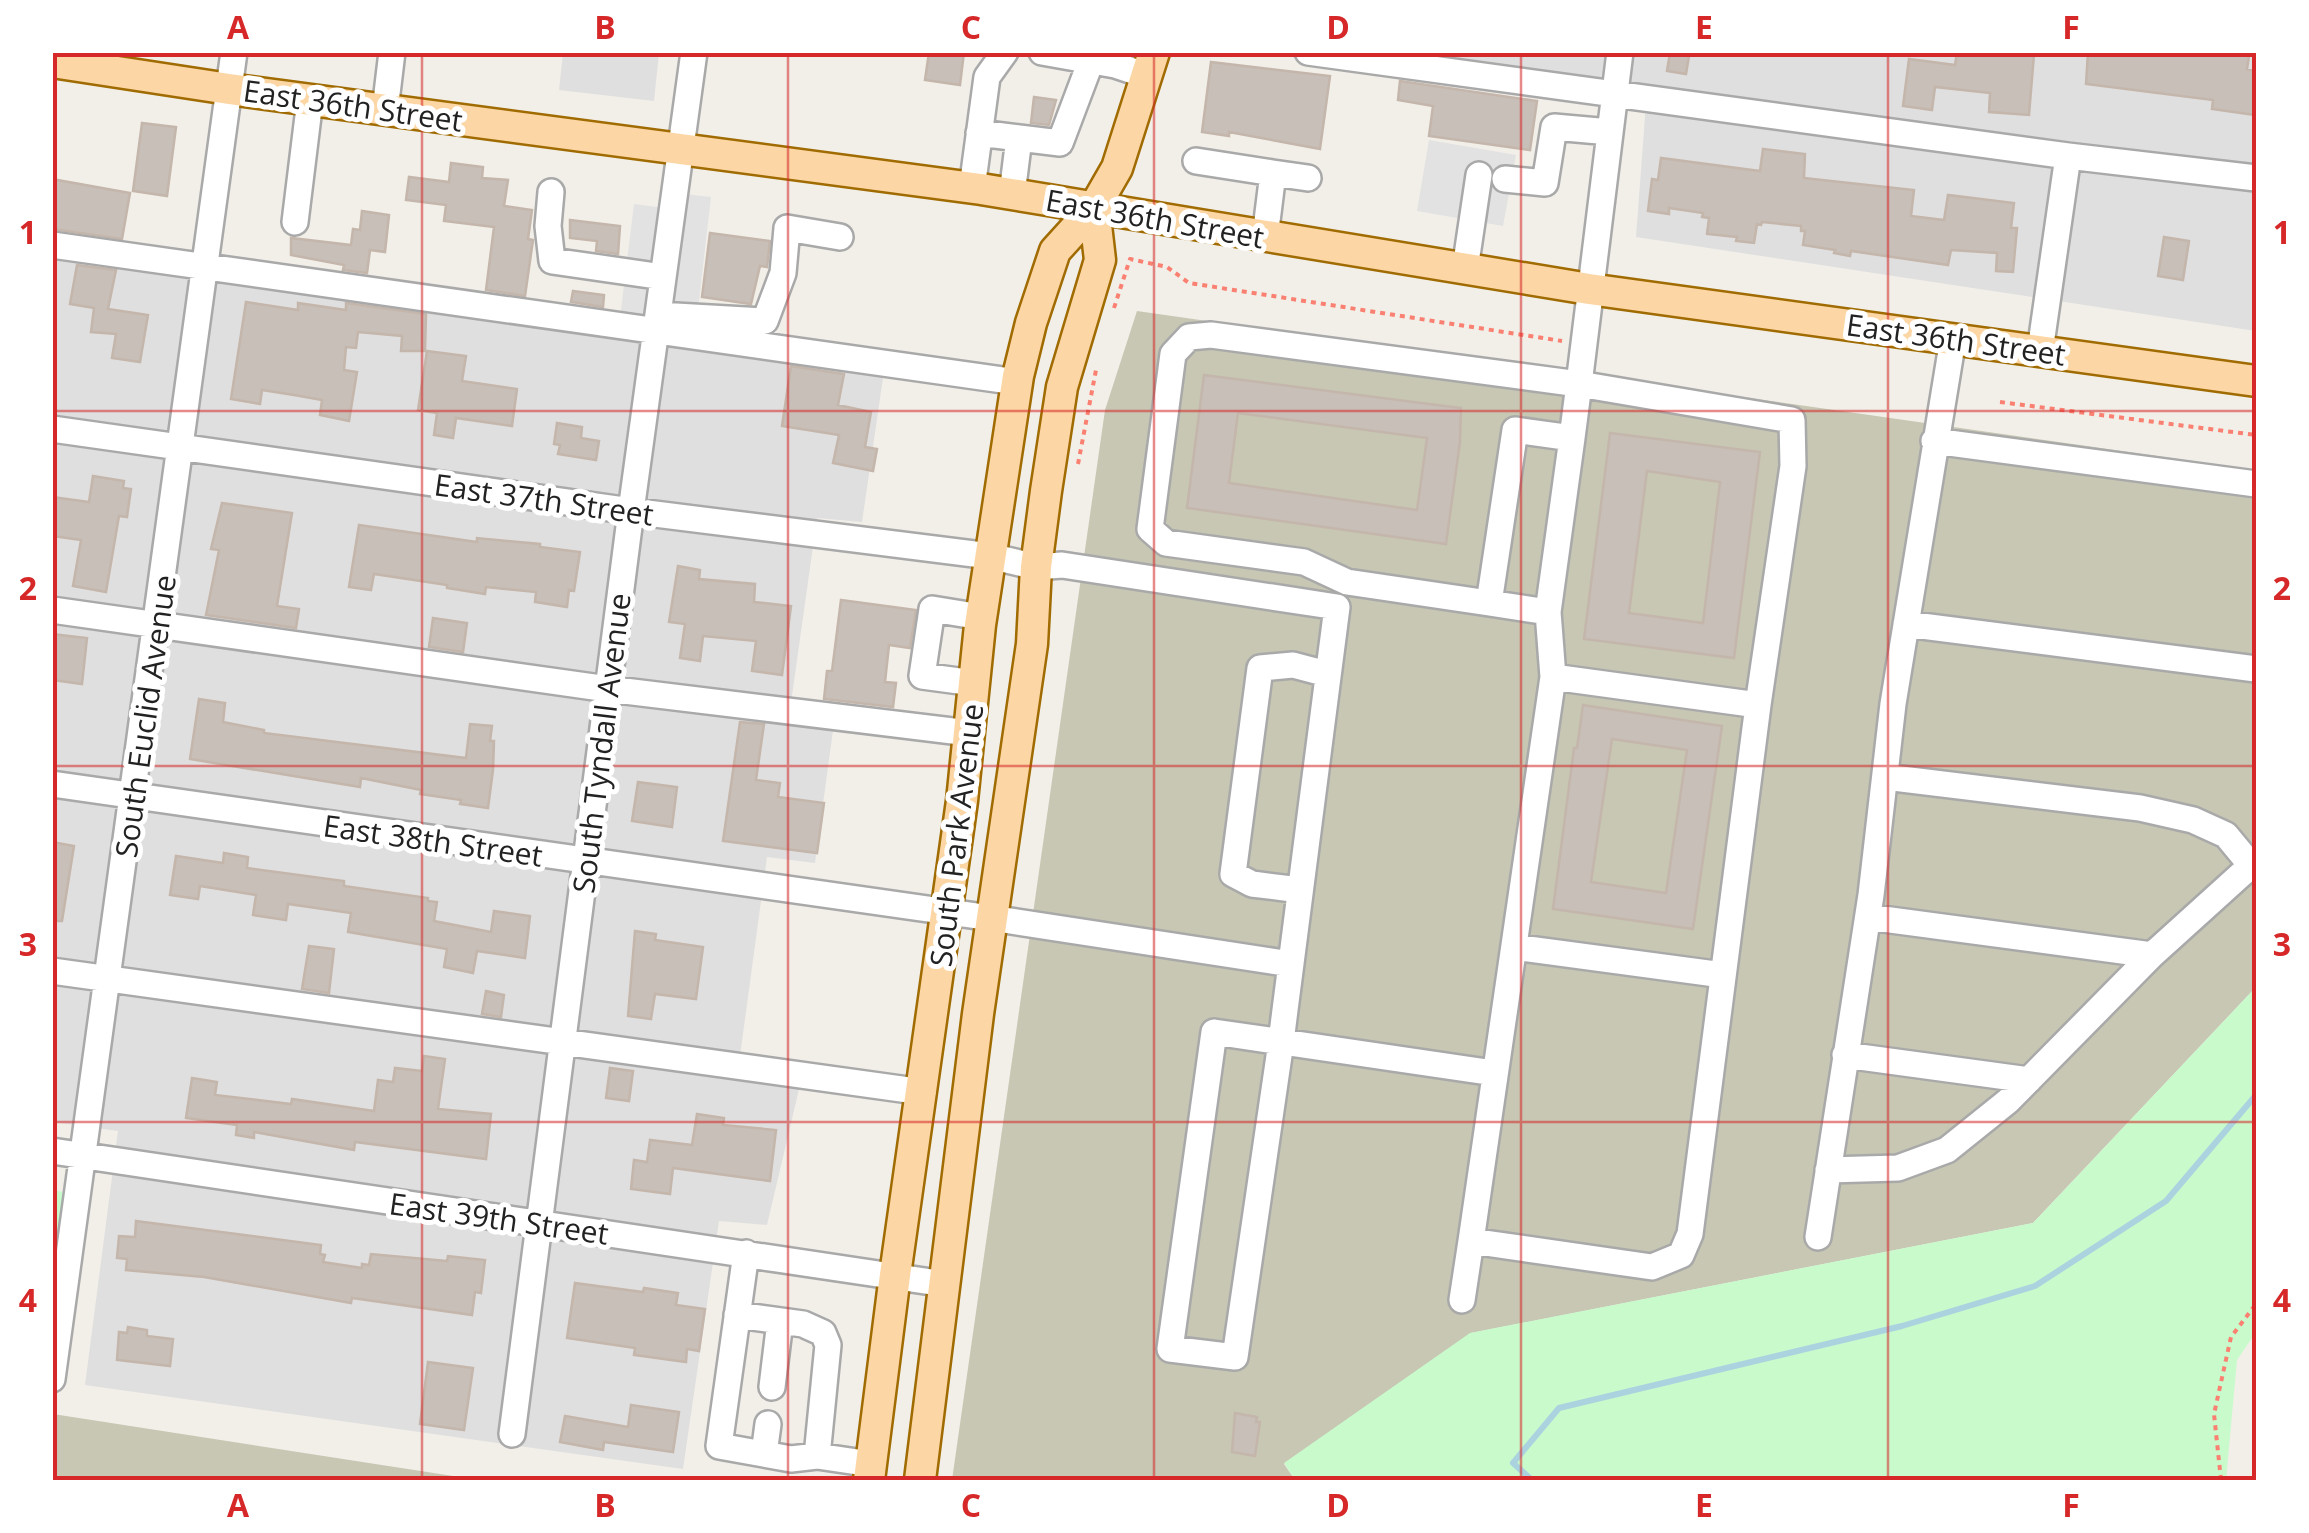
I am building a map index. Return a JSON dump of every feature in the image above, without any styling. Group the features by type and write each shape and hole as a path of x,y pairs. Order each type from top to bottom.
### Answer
{"main road":[{"name":"East 36th Street","path":"52,62 128,63 229,89 972,188 1589,289 2256,381"},
{"name":"South Park Avenue","path":"870,1472 894,1275 948,912 981,616 1017,382 1055,250 1094,208 1117,168 1151,64"},
{"name":"South Park Avenue","path":"920,1480 991,918 1032,644 1036,567 1062,387 1100,260 1094,208"}],"street":[{"name":"South Euclid Avenue","path":"52,1379 86,1156 234,52"},
{"path":"385,110 392,52"},
{"name":"South Tyndall Avenue","path":"512,1434 694,52"},
{"path":"972,188 987,77 1005,52"},
{"path":"1042,52 1091,61 1151,64"},
{"path":"1308,52 1614,96 2256,178"},
{"path":"1462,1300 1553,677 1548,612 1620,52"},
{"path":"979,134 1060,143 1091,61"},
{"path":"295,222 310,100"},
{"path":"1506,179 1545,183 1554,127 1610,132"},
{"path":"1012,194 1019,138"},
{"path":"2040,351 2068,156"},
{"path":"1196,162 1308,178"},
{"path":"1265,237 1273,174"},
{"path":"1465,269 1479,175"},
{"path":"552,192 548,226 552,262 663,277"},
{"path":"657,322 765,322 783,273 786,228 840,237"},
{"path":"52,246 657,322 1017,382"},
{"path":"1471,1241 1652,1267 1681,1255 1690,1234 1793,466 1792,420 1578,384 1232,337 1189,337 1172,354 1150,528 1166,543 1304,562 1347,582 1548,612"},
{"path":"1818,1237 1868,917 1906,624 1953,339"},
{"name":"East 37th Street","path":"52,429 1337,606"},
{"path":"1489,603 1515,430 1572,438"},
{"path":"1934,441 2256,484"},
{"path":"1347,582 1337,606 1327,674 1280,1042 1235,1357 1170,1349 1214,1032 1280,1042 1494,1073"},
{"path":"974,684 922,676 932,608 981,616"},
{"path":"52,610 608,689 969,732"},
{"path":"1906,624 2256,669"},
{"path":"1300,890 1252,884 1232,874 1260,668 1293,665 1327,674"},
{"path":"1553,677 1758,705"},
{"path":"1828,1170 1898,1168 1947,1150 2029,1080 2152,955 2253,862 2226,835 2175,816 2140,808 1885,777"},
{"name":"East 38th Street","path":"52,784 1290,964"},
{"path":"1868,917 2152,955"},
{"path":"1514,947 1723,976"},
{"path":"52,971 923,1092"},
{"path":"1845,1056 2029,1080"},
{"name":"East 39th Street","path":"52,1151 945,1284"},
{"path":"746,1253 720,1446 791,1460 817,1456 870,1472"},
{"path":"737,1315 803,1324 823,1333 828,1345 817,1456"},
{"path":"772,1388 780,1321"},
{"path":"764,1454 768,1424"}],"path":[{"path":"1130,258 1167,267 1189,284 1557,340"},
{"path":"2000,402 2256,435"},
{"path":"2221,1480 2214,1414 2231,1336 2256,1304"}],"shaded area":[{"path":"563,53 659,53 654,101 559,90"},
{"path":"1376,53 2256,53 2256,331 1636,237 1647,90"},
{"path":"1429,140 1516,155 1503,226 1417,211"},
{"path":"676,193 711,197 696,327 620,318 634,204 673,209"},
{"path":"53,255 884,371 862,522 817,518 789,717 834,723 815,863 767,857 737,1078 800,1085 767,1225 719,1221 683,1469 85,1385 118,1131 53,1122"},
{"path":"1137,311 2256,470 2256,987 2033,1223 1471,1333 1284,1464 1295,1480 952,1480 1105,410"},
{"path":"53,1414 479,1480 53,1480"}],"green space":[{"path":"2256,987 2256,1332 2237,1360 2226,1480 1295,1480 1284,1463 1470,1333 2033,1223"},
{"path":"52,1190 63,1192 53,1269"}],"building":[{"path":"929,52 964,52 960,85 925,80"},
{"path":"1957,52 2034,54 2029,115 1989,112 1990,93 1935,87 1932,110 1903,106 1909,59 1955,65"},
{"path":"2088,52 2228,52 2249,56 2247,69 2256,71 2255,115 2212,109 2213,100 2086,84"},
{"path":"1670,53 1689,56 1686,74 1667,71"},
{"path":"1211,62 1330,76 1320,149 1229,132 1229,136 1202,132"},
{"path":"1400,81 1537,101 1530,150 1429,136 1433,106 1398,100"},
{"path":"1034,97 1056,100 1049,125 1031,123"},
{"path":"142,123 176,127 167,196 133,191"},
{"path":"1763,149 1805,154 1804,178 1914,190 1911,216 1944,220 1948,195 2014,203 2011,228 2017,228 2013,272 1996,271 1997,253 1951,250 1948,265 1851,251 1850,256 1803,245 1805,231 1801,231 1801,226 1762,222 1757,224 1754,243 1707,234 1709,218 1702,217 1703,213 1669,208 1669,214 1648,211 1652,179 1658,180 1661,158 1760,171"},
{"path":"451,163 483,167 482,178 508,180 504,206 532,210 528,239 533,240 525,296 486,290 494,227 444,221 446,205 406,200 409,177 449,182"},
{"path":"52,179 130,193 122,239 52,229"},
{"path":"362,211 389,215 385,252 370,250 367,273 291,255 291,238 351,245 353,229 360,230"},
{"path":"570,220 620,226 618,254 596,251 597,241 570,238"},
{"path":"710,233 770,241 767,267 760,266 751,304 702,297"},
{"path":"2164,237 2189,241 2183,280 2158,276"},
{"path":"77,265 116,270 108,309 148,315 140,362 112,358 116,334 91,332 94,308 70,304"},
{"path":"573,291 604,295 603,307 571,302"},
{"path":"246,302 298,310 298,303 346,310 346,303 426,314 425,351 401,351 402,336 358,332 356,348 346,347 344,370 357,372 349,421 320,415 322,400 262,390 260,404 231,399"},
{"path":"427,351 466,356 462,381 517,389 512,426 456,418 453,438 434,435 437,413 418,410"},
{"path":"791,366 844,374 838,405 871,412 865,447 877,449 873,471 833,463 839,435 782,426"},
{"path":"1204,375 1461,408 1446,544 1187,508","holes":["1238,413 1427,438 1417,510 1229,483"]},
{"path":"557,423 582,427 581,438 599,441 596,460 558,454 560,445 554,444"},
{"path":"1610,433 1760,452 1734,658 1584,639","holes":["1647,471 1720,482 1703,623 1629,613"]},
{"path":"93,476 124,481 123,488 131,489 127,517 119,516 106,592 73,586 81,540 52,536 52,497 89,502"},
{"path":"222,503 292,513 277,606 299,609 296,628 206,615 219,550 211,549"},
{"path":"359,525 477,542 477,538 540,544 580,552 574,591 569,590 567,607 535,602 536,592 486,587 485,594 374,574 371,590 349,587"},
{"path":"678,566 700,570 699,579 755,584 754,602 791,606 782,675 752,671 756,641 703,636 700,661 680,658 685,624 669,622"},
{"path":"841,600 916,610 910,648 889,645 885,682 896,683 893,707 824,699 827,671 832,671"},
{"path":"433,618 467,623 463,652 429,647"},
{"path":"52,634 87,638 82,684 52,680"},
{"path":"199,699 225,703 223,722 264,733 466,758 470,724 492,726 493,770 488,808 361,778 360,787 190,759"},
{"path":"1583,705 1722,726 1693,929 1553,909","holes":["1612,739 1687,750 1666,893 1591,882"]},
{"path":"740,722 764,724 756,780 780,783 778,797 824,803 817,853 723,841"},
{"path":"638,782 677,787 672,827 632,821"},
{"path":"52,842 74,846 62,921 52,921"},
{"path":"224,853 248,857 247,868 344,881 344,886 428,898 437,902 434,921 491,932 494,911 530,916 525,958 477,951 473,973 444,967 447,949 348,932 351,913 288,904 286,920 253,915 256,895 200,886 198,899 170,895 176,856 223,863"},
{"path":"635,931 656,934 655,940 703,947 696,999 655,994 651,1019 628,1016"},
{"path":"309,946 334,949 329,993 302,989"},
{"path":"486,991 504,995 501,1017 482,1014"},
{"path":"424,1056 445,1059 438,1109 491,1114 486,1159 355,1142 354,1150 254,1132 254,1138 236,1135 237,1125 186,1118 192,1078 217,1082 215,1095 291,1104 292,1099 374,1111 378,1080 393,1082 395,1068 422,1071"},
{"path":"610,1068 633,1071 629,1101 606,1098"},
{"path":"697,1114 724,1118 723,1125 776,1130 770,1181 673,1168 670,1194 631,1189 634,1160 647,1162 650,1140 692,1145"},
{"path":"136,1221 321,1245 323,1262 362,1268 362,1264 369,1265 371,1254 485,1260 481,1293 475,1292 472,1315 352,1298 351,1303 204,1277 126,1270 127,1259 117,1258 119,1236 135,1237"},
{"path":"575,1283 678,1293 676,1305 705,1309 699,1351 687,1349 686,1362 634,1355 635,1348 567,1338"},
{"path":"128,1327 147,1330 147,1336 173,1339 170,1366 117,1360 119,1332 127,1333"},
{"path":"428,1362 473,1368 464,1430 420,1424"},
{"path":"631,1405 679,1412 673,1452 604,1442 603,1450 560,1442 565,1416 628,1427"},
{"path":"1235,1413 1257,1417 1256,1422 1260,1422 1255,1456 1232,1452"}],"waterway":[{"path":"1532,1480 1513,1463 1559,1408 1902,1326 2035,1286 2166,1201 2256,1095"}]}
